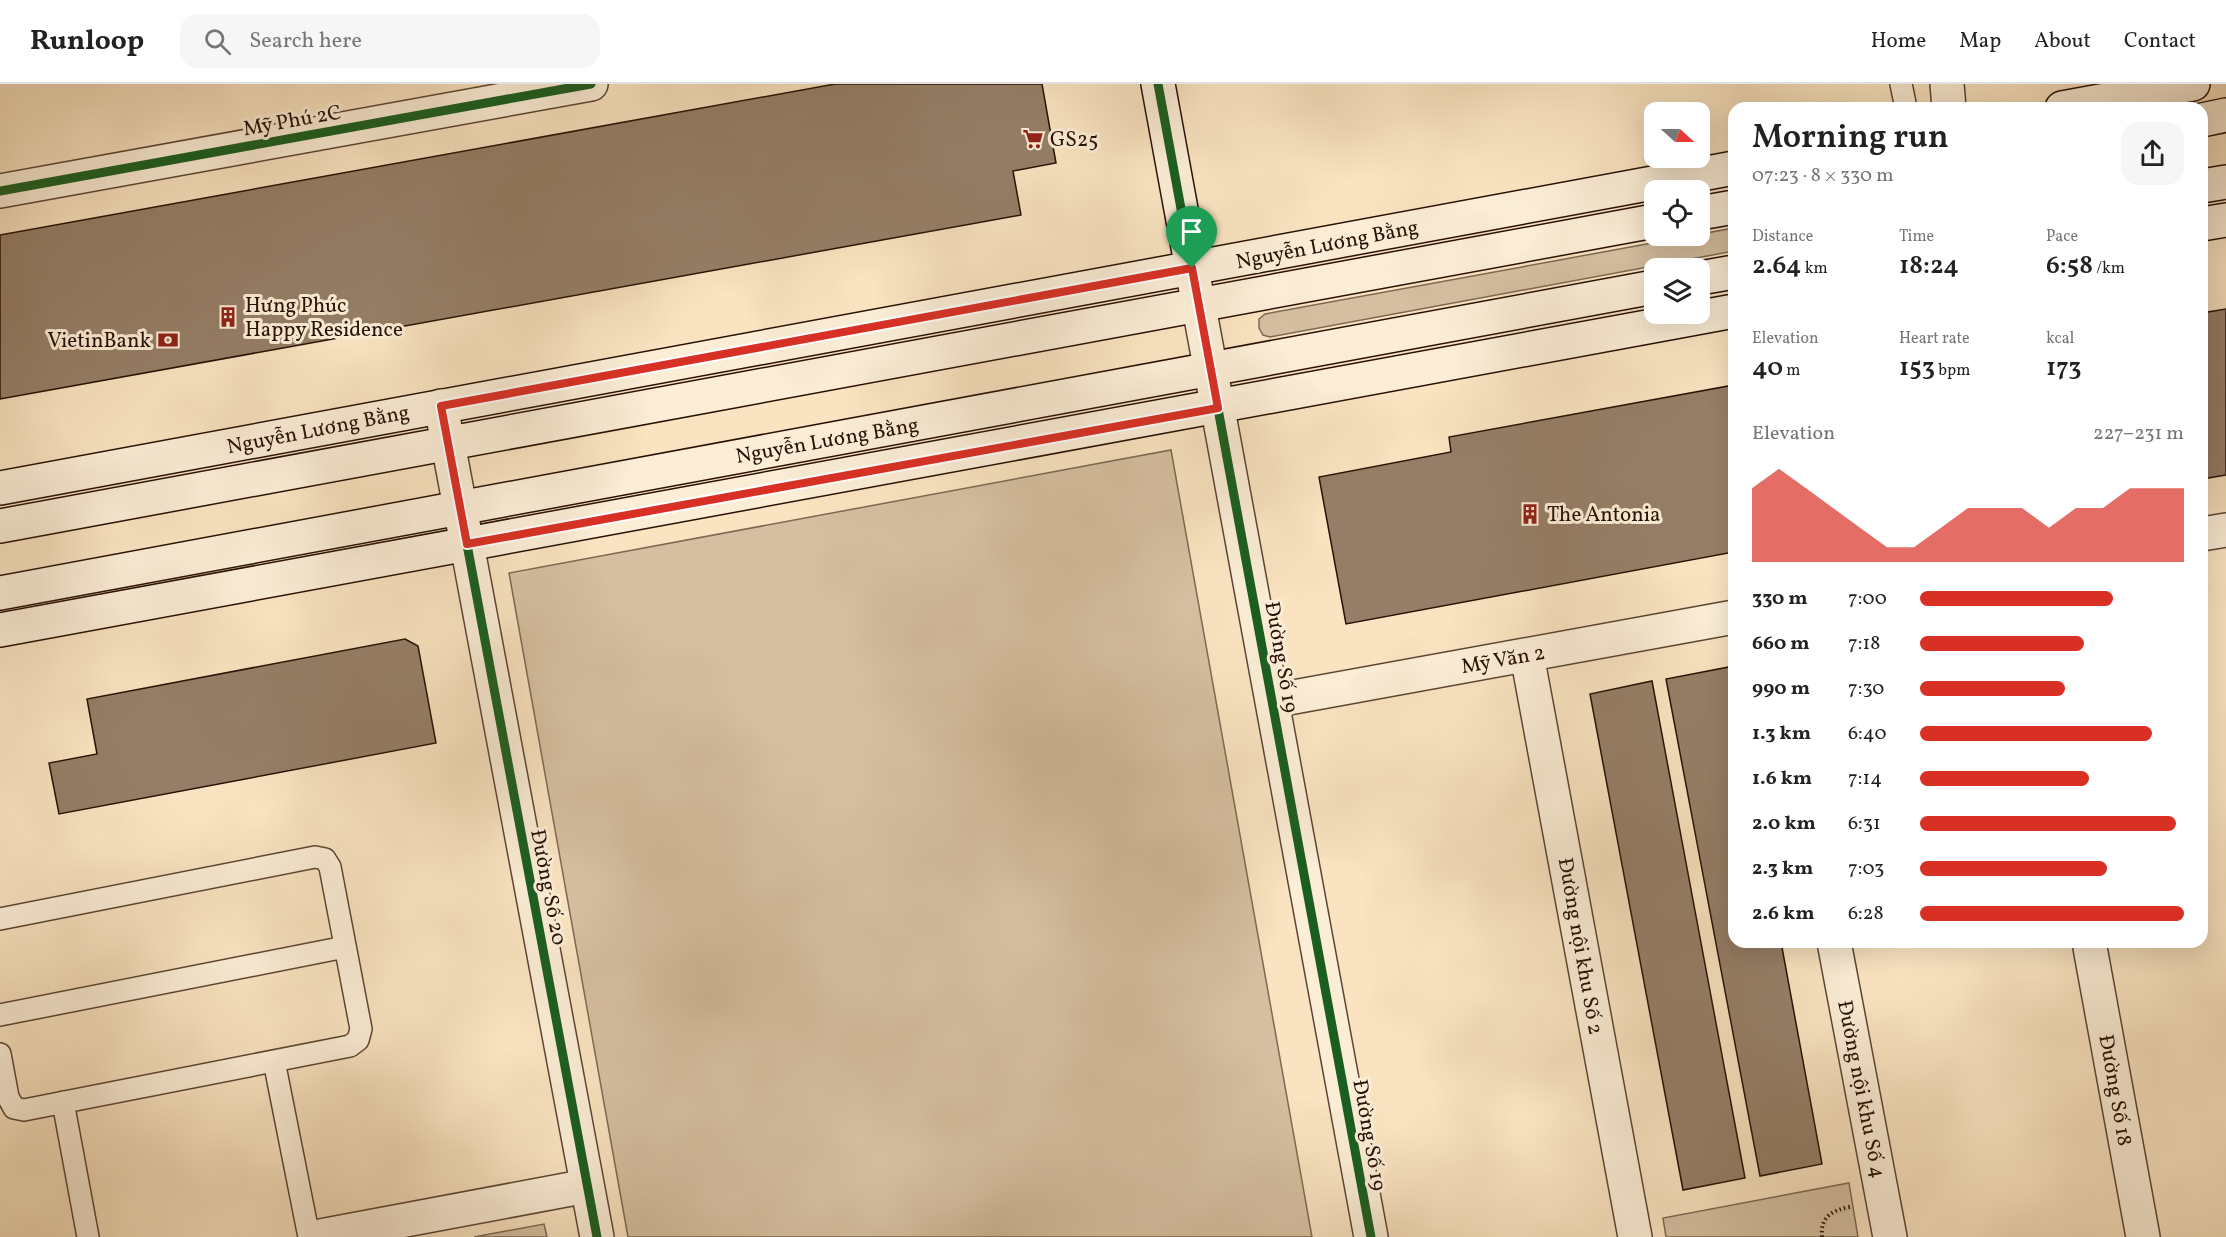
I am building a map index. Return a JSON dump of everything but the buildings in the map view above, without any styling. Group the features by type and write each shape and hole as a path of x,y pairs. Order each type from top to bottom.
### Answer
{"main road":[{"name":"Mỹ Phú 2C","path":"0,190 591,84"},
{"name":"Đường Số 19","path":"1158,84 1371,1237"},
{"path":"1947,84 1948,102"},
{"path":"2095,102 2193,84"},
{"path":"2208,119 2226,115"},
{"name":"Nguyễn Lương Bằng","path":"0,488 1728,169"},
{"path":"2208,185 2226,182"},
{"path":"1710,211 1728,208"},
{"path":"2208,223 2226,220"},
{"name":"Nguyễn Lương Bằng","path":"0,526 1644,223"},
{"path":"1710,276 1728,273"},
{"name":"Nguyễn Lương Bằng","path":"0,593 1644,289"},
{"name":"Nguyễn Lương Bằng","path":"0,630 1218,408 1728,312"},
{"name":"Đường Số 20","path":"441,406 597,1237"},
{"path":"2208,533 2226,530"},
{"name":"Mỹ Văn 2","path":"1272,701 1728,618"},
{"name":"Đường nội khu Số 2","path":"1527,655 1635,1237"},
{"name":"Đường nội khu Số 4","path":"1835,948 1890,1237"},
{"name":"Đường Số 18","path":"2090,948 2143,1237"},
{"path":"315,1237 587,1186"}],"lane":[{"path":"1901,84 1905,102"},
{"path":"0,919 315,857 325,859 330,867 361,1029 358,1040 350,1046 24,1110 14,1108 8,1097 0,1054"},
{"path":"0,1015 345,947"},
{"path":"274,1061 309,1237"},
{"path":"63,1102 88,1237"}],"path":[{"path":"1822,1237 1824,1221 1829,1214 1854,1206"}],"shaded area":[{"path":"1728,229 1728,252 1696,258 1644,258 1644,268 1270,337 1263,335 1259,328 1259,319 1265,314 1644,245 1710,246 1710,232"},
{"path":"1171,450 1312,1237 628,1237 509,573"},
{"path":"1849,1183 1858,1237 1666,1237 1663,1218"},
{"path":"544,1224 547,1237 474,1237"}],"cycle path":[{"path":"0,191 591,84"},
{"path":"1158,84 1371,1237"},
{"path":"441,406 597,1237"}],"place":[{"name":"GS25","path":"1033,139"},
{"name":"Hưng Phúc Happy Residence","path":"228,317"},
{"name":"VietinBank","path":"168,340"},
{"name":"The Antonia","path":"1530,514"}],"route":[{"path":"1192,268 1218,408 467,544 441,406 1192,268"}]}
